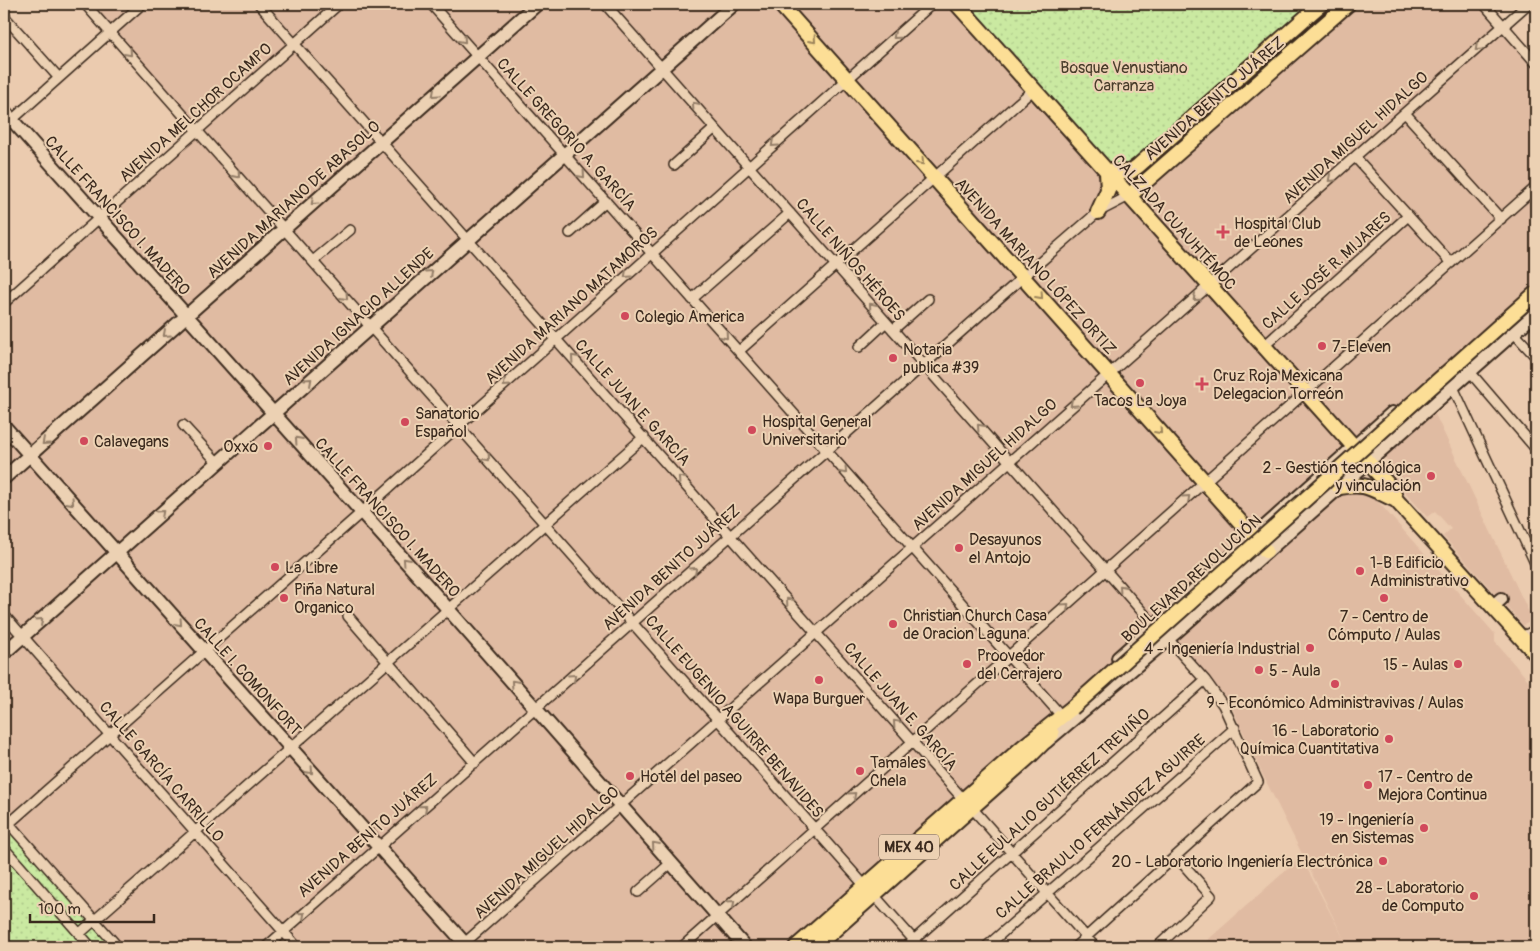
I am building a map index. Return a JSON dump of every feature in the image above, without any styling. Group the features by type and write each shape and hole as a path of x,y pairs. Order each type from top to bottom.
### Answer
{"main road":[{"name":"AVENIDA MARIANO LÓPEZ ORTIZ","path":"780,4 1266,552"},
{"name":"CALZADA CUAUHTÉMOC","path":"957,4 1304,393 1368,461 1392,489 1396,500"},
{"name":"AVENIDA BENITO JUÁREZ","path":"1098,212 1108,190 1107,172 1122,173 1133,171 1321,4"},
{"name":"AVENIDA BENITO JUÁREZ","path":"1129,196 1348,4"},
{"path":"1266,53 1277,66"},
{"name":"BOULEVARD REVOLUCIÓN","path":"1073,710 1536,293"},
{"name":"BOULEVARD REVOLUCIÓN","path":"968,804 1536,301"},
{"path":"1339,487 1353,485 1372,487 1396,500 1497,602 1521,637 1536,654"},
{"name":"MEX 40","path":"796,947 869,890 968,804"},
{"name":"MEX 40","path":"815,947 869,890"}],"street":[{"name":"CALLE EUGENIO AGUIRRE BENAVIDES","path":"85,4 917,944"},
{"path":"6,119 59,78 142,4"},
{"name":"CALLE JUAN E. GARCÍA","path":"259,4 1095,947"},
{"name":"AVENIDA MELCHOR OCAMPO","path":"4,302 339,4"},
{"name":"CALLE GREGORIO A. GARCÍA","path":"431,4 1058,712"},
{"name":"AVENIDA MARIANO DE ABASOLO","path":"4,478 537,4"},
{"name":"CALLE NIÑOS HÉROES","path":"605,4 1154,625"},
{"name":"AVENIDA IGNACIO ALLENDE","path":"4,653 734,4"},
{"name":"AVENIDA MARIANO MATAMOROS","path":"5,823 109,735 362,512 932,4"},
{"path":"1484,4 1536,62"},
{"name":"AVENIDA MIGUEL HIDALGO","path":"464,946 1108,373 1528,4"},
{"path":"4,16 59,78"},
{"path":"739,351 1034,89"},
{"path":"1405,113 1501,219"},
{"name":"CALLE FRANCISCO I. MADERO","path":"6,119 99,218 274,413 745,947"},
{"path":"674,165 715,128"},
{"path":"1355,157 1450,263"},
{"path":"682,947 1536,187"},
{"name":"AVENIDA BENITO JUÁREZ","path":"266,947 1023,277 1098,212 1129,196"},
{"path":"570,233 606,202"},
{"path":"692,299 790,213"},
{"name":"CALLE JOSÉ R. MIJARES","path":"1263,347 1408,216"},
{"path":"313,261 350,230"},
{"name":"MEX 40","path":"1027,751 1058,712 1252,536 1536,286"},
{"path":"894,330 928,299"},
{"name":"BOULEVARD REVOLUCIÓN","path":"1027,751 1168,638 1536,313"},
{"path":"859,347 886,322"},
{"path":"1514,333 1536,357"},
{"path":"1470,372 1536,449"},
{"path":"1452,387 1536,565"},
{"path":"1408,399 1406,402 1410,409 1421,415"},
{"path":"183,424 218,463"},
{"name":"CALLE I. COMONFORT","path":"4,426 464,946"},
{"path":"79,934 644,437"},
{"name":"CALLE GARCÍA CARRILLO","path":"4,615 297,947"},
{"path":"348,616 476,763"},
{"path":"1521,637 1536,630"},
{"path":"1074,947 1258,782 1223,705 1168,638"},
{"name":"CALLE EULALIO GUTIÉRREZ TREVIÑO","path":"906,947 917,944 1011,853 1204,680"},
{"name":"CALLE BRAULIO FERNÁNDEZ AGUIRRE","path":"986,947 1235,728"},
{"path":"5,823 118,947"},
{"path":"4,848 91,947"},
{"path":"1157,947 1210,899 1206,890 1176,856"},
{"path":"638,892 671,863"}],"shaded area":[{"path":"87,4 1486,4 1536,61 1536,287 798,947 4,947 4,305 200,131"},
{"path":"1434,412 1533,621 1523,625 1443,536 1451,529 1435,511 1427,517 1385,469 1391,464 1383,456"},
{"path":"1344,493 1361,493 1373,496 1495,634 1495,642 1529,681 1536,683 1536,947 1200,947 1301,857 1347,945 1260,769 1229,701 1176,639 1329,503"}],"green space":[{"name":"Bosque Venustiano Carranza","path":"962,4 1319,4 1140,159 1125,167 1105,166"},
{"path":"9,827 89,919 80,927 93,925 114,947 4,947 4,832"}],"place":[{"name":"Hospital Club de Leones","path":"1223,232"},
{"name":"Colegio America","path":"625,316"},
{"name":"7-Eleven","path":"1322,346"},
{"name":"Notaria publica #39","path":"893,358"},
{"name":"Tacos La Joya","path":"1140,383"},
{"name":"Cruz Roja Mexicana Delegacion Torreón","path":"1202,384"},
{"name":"Sanatorio Español","path":"405,422"},
{"name":"Hospital General Universitario","path":"752,430"},
{"name":"Calavegans","path":"84,441"},
{"name":"Oxxo","path":"268,446"},
{"name":"2 - Gestión tecnológica y vinculación","path":"1431,476"},
{"name":"Desayunos el Antojo","path":"959,548"},
{"name":"La Libre","path":"275,567"},
{"name":"1-B Edificio Administrativo","path":"1360,571"},
{"name":"Piña Natural Organico","path":"284,598"},
{"name":"7 - Centro de Cómputo / Aulas","path":"1384,598"},
{"name":"Christian Church Casa de Oracion Laguna.","path":"893,624"},
{"name":"4 - Ingeniería Industrial","path":"1310,648"},
{"name":"Proovedor del Cerrajero","path":"967,664"},
{"name":"15 - Aulas","path":"1458,664"},
{"name":"5 - Aula","path":"1259,670"},
{"name":"Wapa Burguer","path":"819,680"},
{"name":"9 - Económico Administravivas / Aulas","path":"1335,684"},
{"name":"16 - Laboratorio Química Cuantitativa","path":"1389,739"},
{"name":"Tamales Chela","path":"860,771"},
{"name":"Hotel del paseo","path":"630,776"},
{"name":"17 - Centro de Mejora Continua","path":"1368,785"},
{"name":"19 - Ingeniería en Sistemas","path":"1424,828"},
{"name":"20 - Laboratorio Ingeniería Electrónica","path":"1383,861"},
{"name":"28 - Laboratorio de Computo","path":"1474,896"}]}
